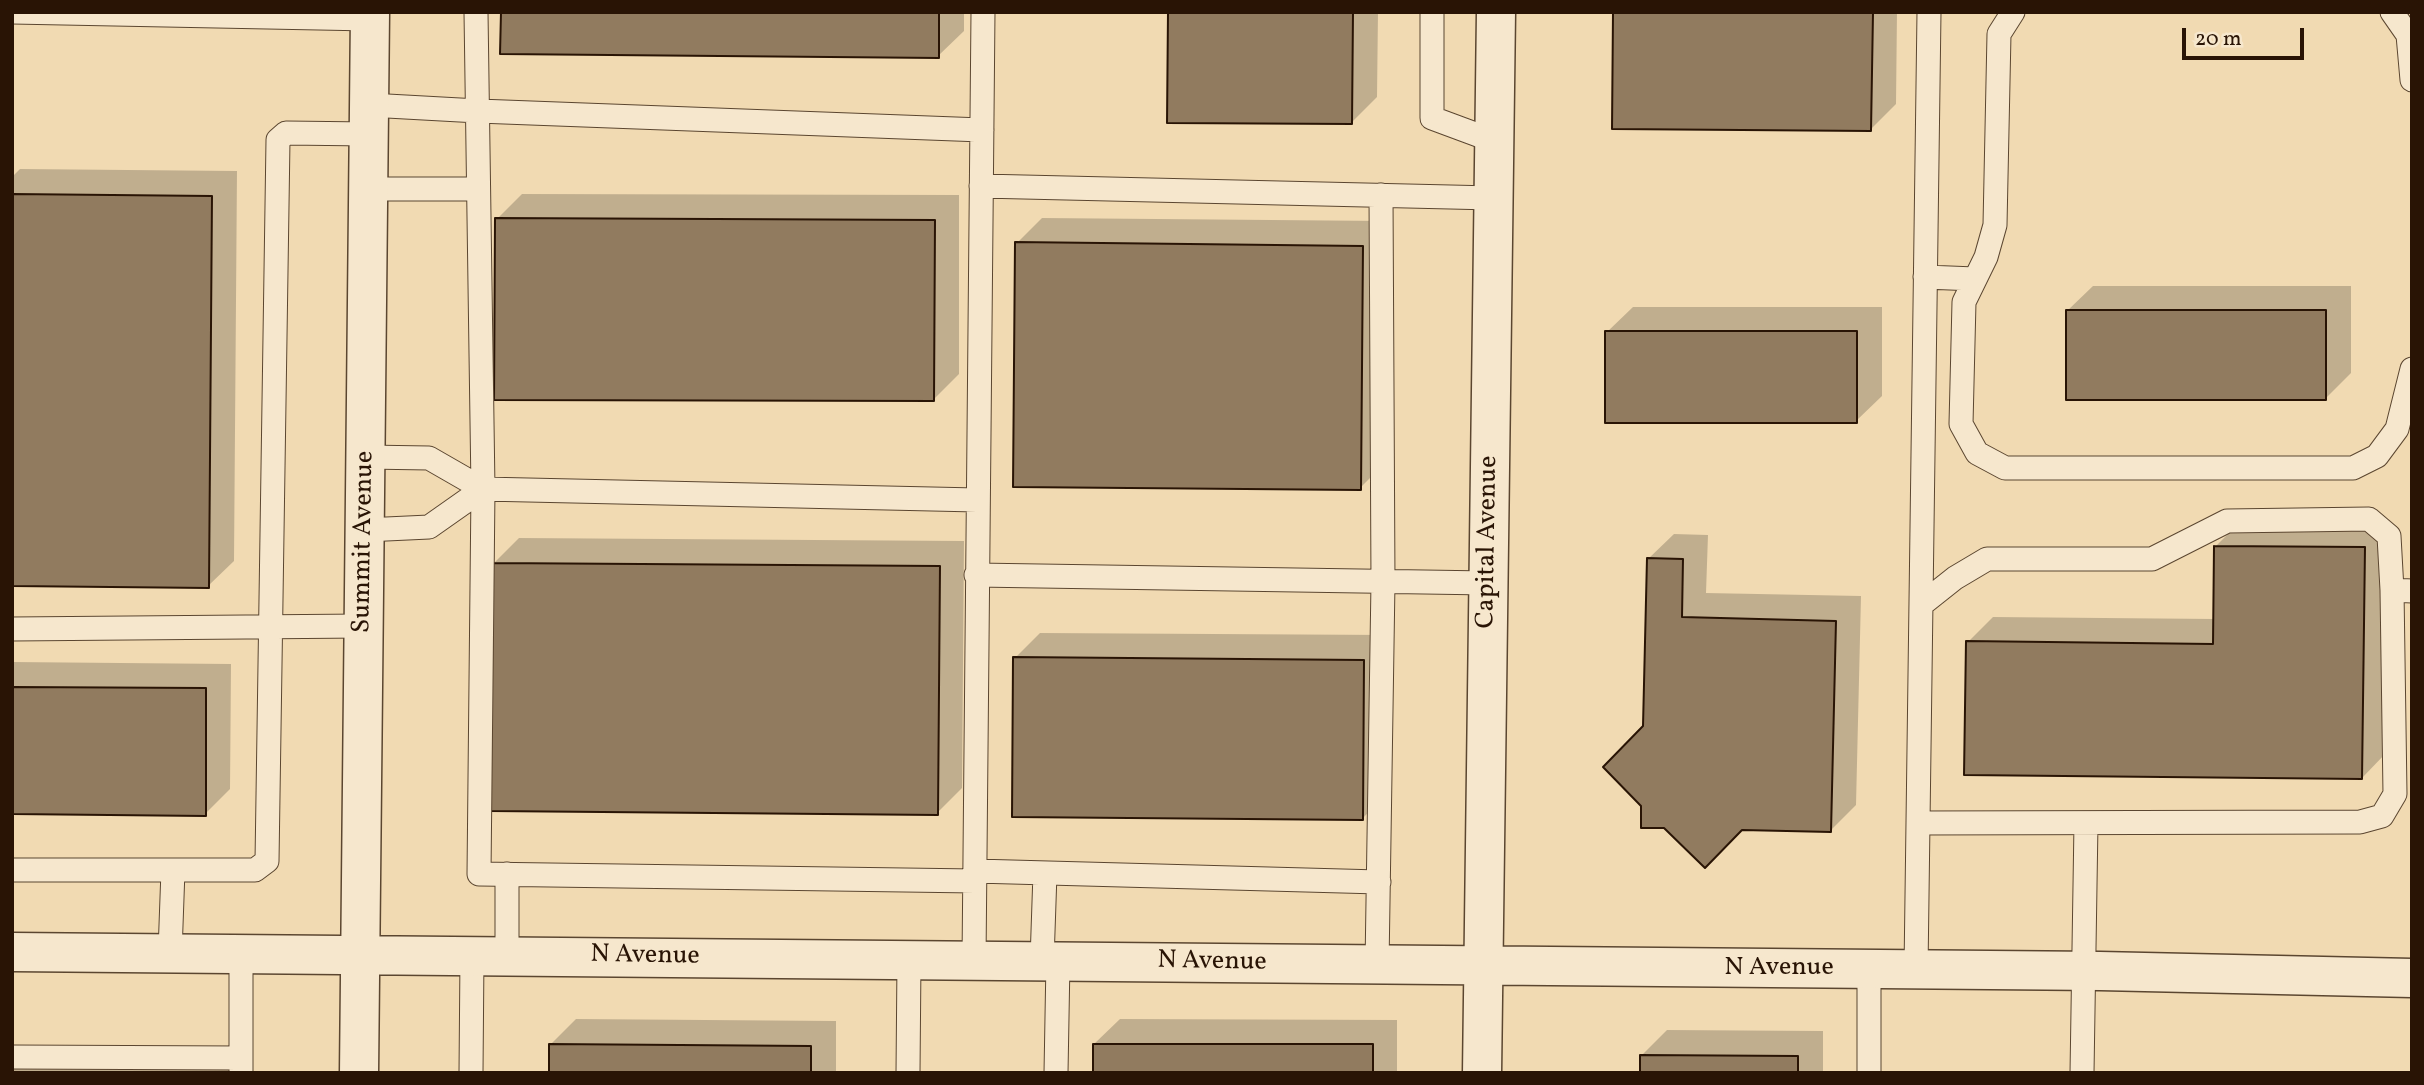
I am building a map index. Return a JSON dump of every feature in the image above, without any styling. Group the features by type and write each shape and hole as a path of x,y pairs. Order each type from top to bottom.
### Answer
{"street":[{"name":"Capital Avenue","path":"1482,1073 1496,12"},
{"name":"Summit Avenue","path":"359,1073 370,16"},
{"name":"N Avenue","path":"12,952 2084,971 2412,978"}],"lane":[{"path":"12,12 370,16"},
{"path":"476,12 483,489 479,874 975,876 1045,873 1379,882"},
{"path":"974,961 983,12"},
{"path":"1432,12 1432,118 1494,141"},
{"path":"1916,970 1928,12"},
{"path":"2013,12 1999,34 1995,225 1986,257 1964,302 1961,424 1977,453 2005,468 2353,468 2377,456 2398,429 2412,369"},
{"path":"2392,12 2408,35 2412,80"},
{"path":"12,870 256,870 267,861 278,140 286,132 369,119 478,111 982,130"},
{"path":"981,186 1493,198"},
{"path":"368,189 478,189"},
{"path":"1377,965 1384,582 1381,195"},
{"path":"1925,277 1975,279"},
{"path":"366,457 429,458 483,489 977,500"},
{"path":"365,530 429,527 483,489"},
{"path":"1919,823 2360,822 2382,816 2395,794 2402,590 2389,536 2369,519 2227,521 2152,559 1987,559 1955,578 1921,605"},
{"path":"976,575 1488,583"},
{"path":"12,629 270,629 363,626"},
{"path":"2082,1073 2086,823"},
{"path":"170,953 173,870"},
{"path":"1045,873 1056,1073"},
{"path":"471,1073 490,955 507,874"},
{"path":"12,1057 241,1066 241,953"},
{"path":"908,1073 909,960"},
{"path":"1868,969 1869,1073"}],"building":[{"path":"501,12 939,12 939,58 500,54"},
{"path":"1168,12 1353,12 1352,124 1167,123"},
{"path":"1613,12 1873,13 1871,131 1612,129"},
{"path":"12,194 212,196 209,588 12,586"},
{"path":"495,218 935,220 934,401 494,400"},
{"path":"1015,242 1363,246 1361,490 1013,487"},
{"path":"2066,310 2326,310 2326,400 2066,400"},
{"path":"1605,331 1857,331 1857,423 1605,423"},
{"path":"2214,546 2365,547 2362,779 1964,775 1966,641 2213,644"},
{"path":"1647,558 1683,559 1682,617 1836,621 1831,832 1742,830 1705,868 1664,828 1641,828 1641,806 1603,767 1643,726"},
{"path":"492,563 940,566 938,815 490,811"},
{"path":"1013,657 1364,660 1363,820 1012,817"},
{"path":"12,687 206,688 206,816 12,814"},
{"path":"549,1044 811,1046 811,1073 549,1073"},
{"path":"1093,1044 1373,1044 1373,1073 1093,1073"},
{"path":"1640,1055 1798,1056 1798,1073 1640,1073"}]}
